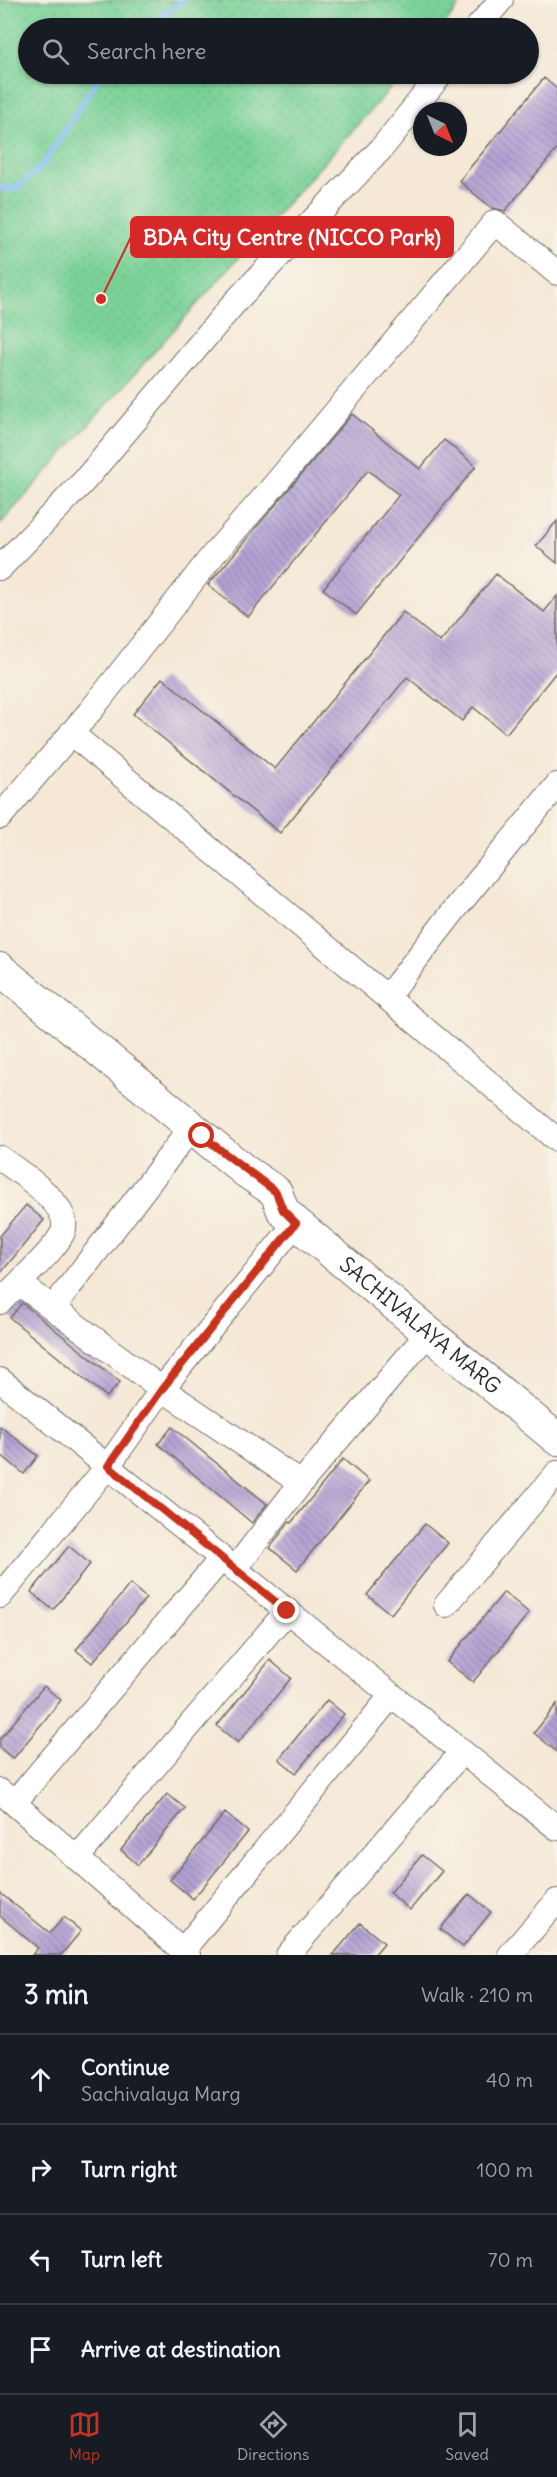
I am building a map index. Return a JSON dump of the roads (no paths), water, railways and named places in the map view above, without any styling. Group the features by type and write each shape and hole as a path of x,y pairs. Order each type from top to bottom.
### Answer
{"main road":[{"name":"SACHIVALAYA MARG","path":"0,969 227,1157 276,1192 290,1217 557,1439"},
{"name":"SACHIVALAYA MARG","path":"0,995 182,1141 262,1211 290,1217"}],"street":[{"path":"486,18 501,0"},
{"path":"0,568 84,481 236,301 381,149 433,84"},
{"path":"0,818 213,555 495,222 557,273"},
{"path":"71,733 557,1140"},
{"path":"387,997 557,785"},
{"path":"53,1308 182,1141"},
{"path":"0,1158 51,1198 61,1211 66,1224 62,1235 0,1302"},
{"path":"0,1596 108,1466 162,1389 290,1217"},
{"path":"19,1283 162,1389 301,1483"},
{"path":"392,1695 186,1953 7,1797 301,1483 429,1332"},
{"path":"0,1380 557,1828"},
{"path":"446,1605 557,1473"},
{"path":"77,1858 287,1611"},
{"path":"288,1955 462,1752"},
{"path":"510,1955 557,1901"}],"waterway":[{"path":"159,18 183,0"},
{"path":"0,186 4,189 16,189 43,165 95,84"}],"place":[{"name":"BDA City Centre (NICCO Park)","path":"101,299"}]}
